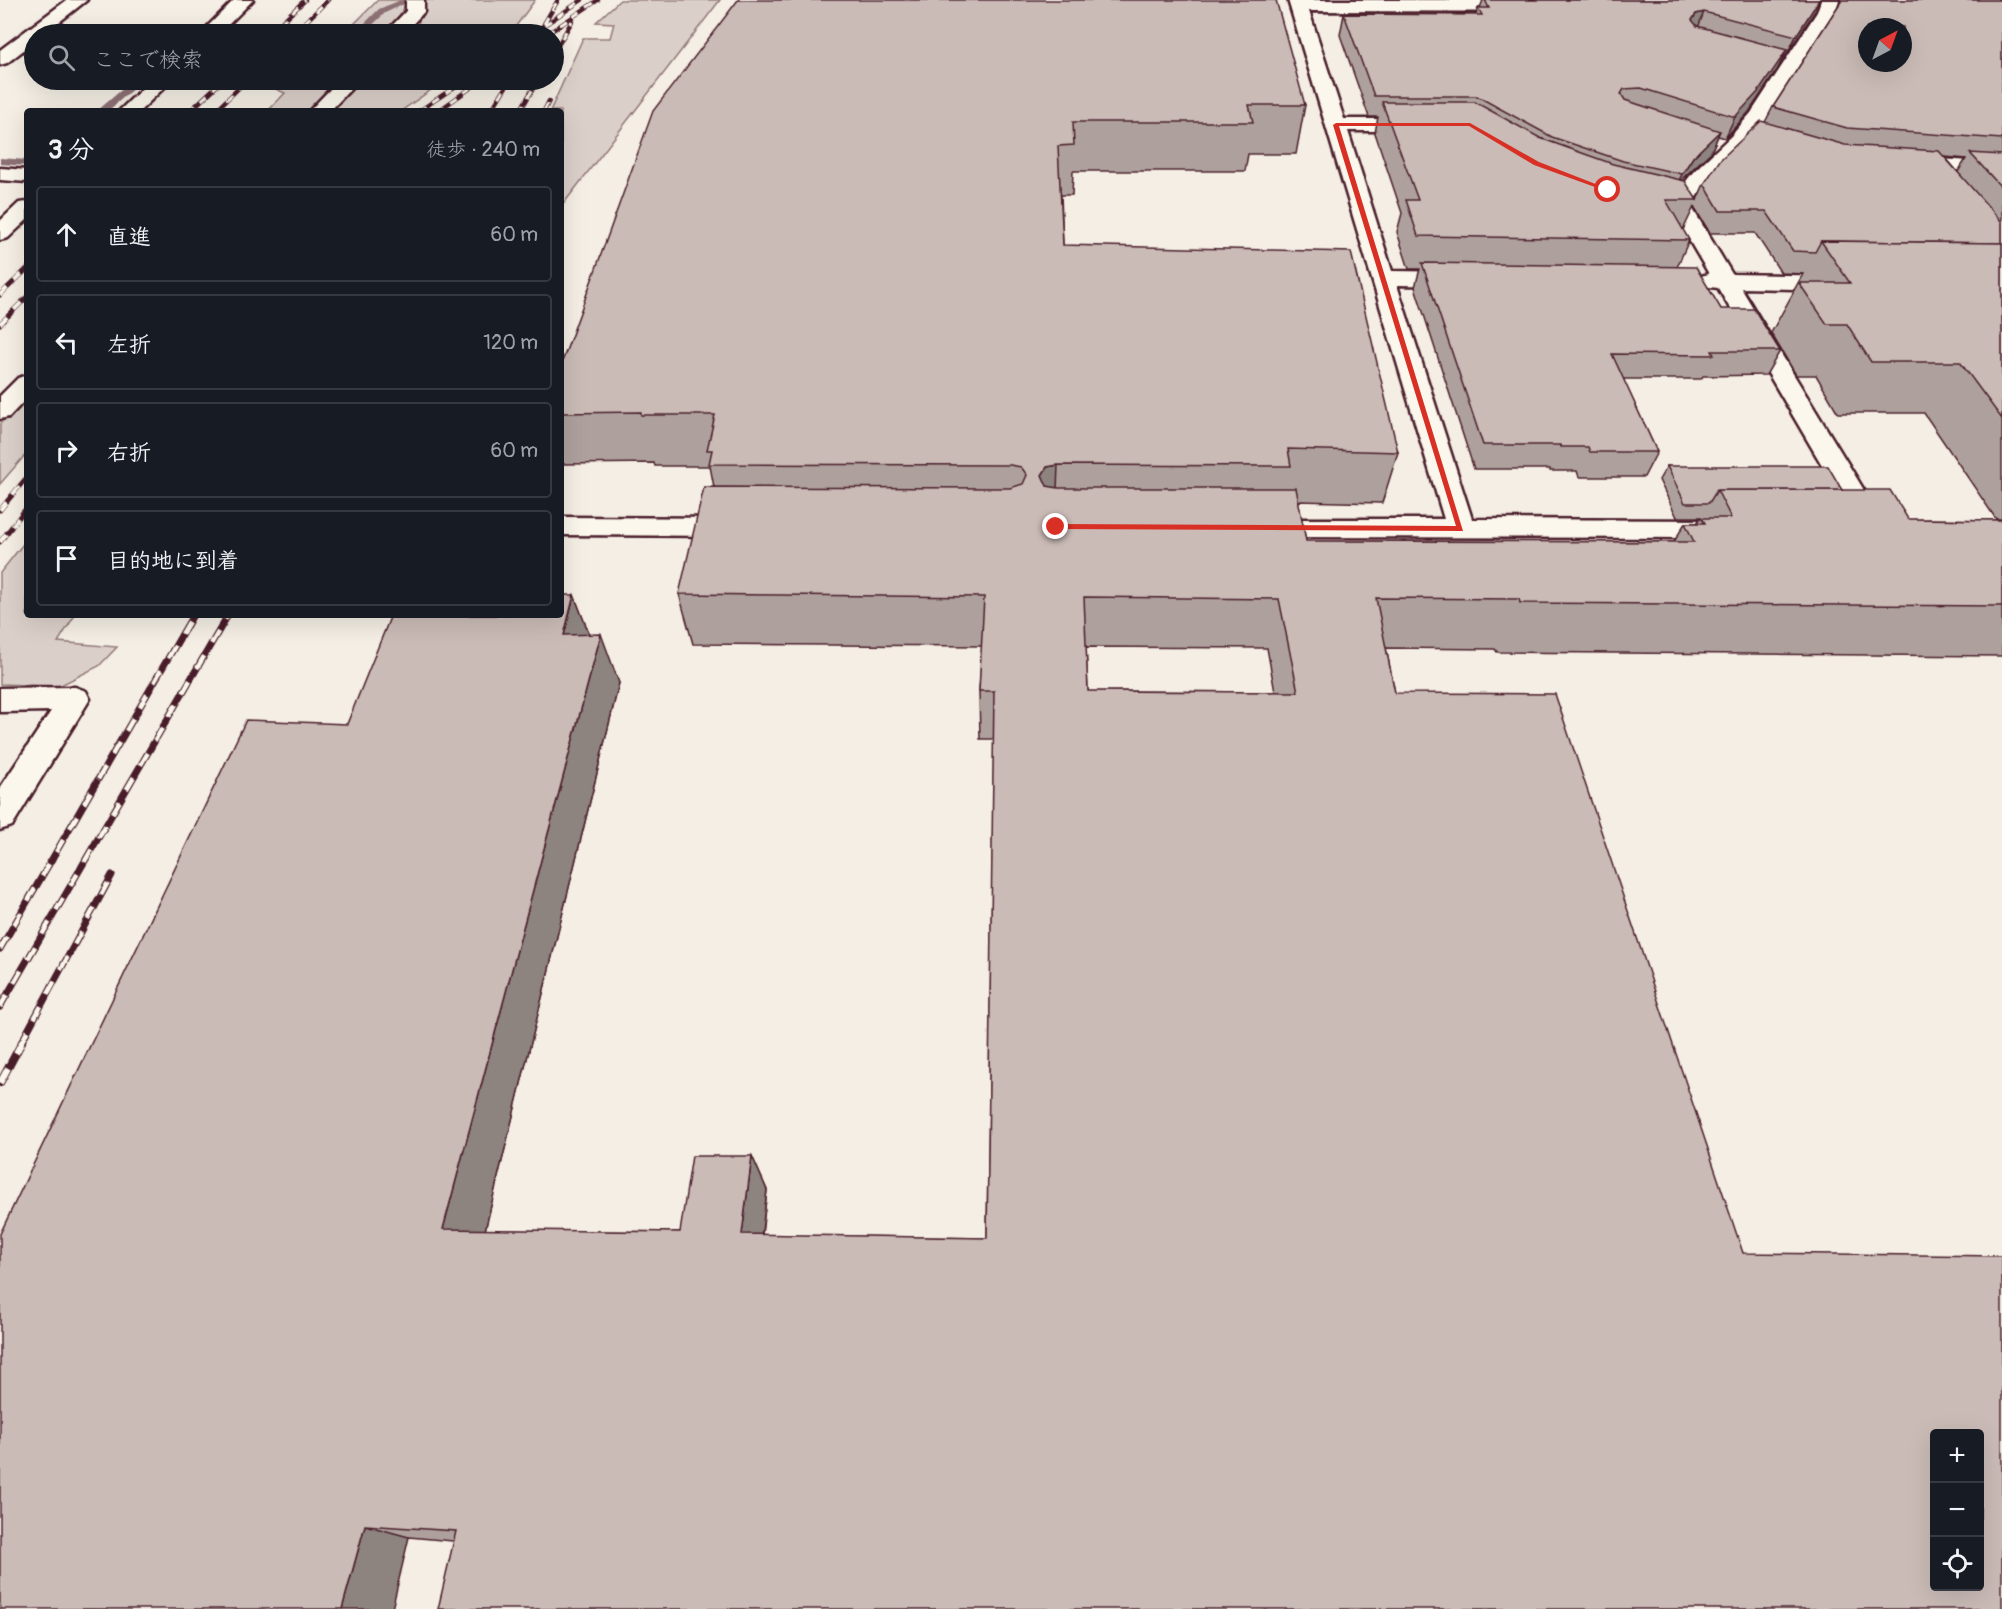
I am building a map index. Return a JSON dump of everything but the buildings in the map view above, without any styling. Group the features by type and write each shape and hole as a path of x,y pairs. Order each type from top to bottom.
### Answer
{"street":[{"path":"46,24 78,0"},
{"path":"219,24 244,0"},
{"path":"403,24 415,12 415,0"},
{"path":"1461,529 1298,3 1576,7 1595,0"},
{"path":"1680,206 1687,190 1746,132 1767,104 1826,12 1830,0"},
{"path":"0,59 24,41"},
{"path":"1770,60 1792,66"},
{"path":"132,108 151,90"},
{"path":"322,108 339,90"},
{"path":"1336,125 1448,125"},
{"path":"1746,132 1768,139"},
{"path":"1708,142 1729,149"},
{"path":"1890,162 2002,169"},
{"path":"1934,165 1949,182"},
{"path":"0,174 24,176"},
{"path":"1629,195 1680,206 1725,282 1886,530 1839,530"},
{"path":"0,233 24,211"},
{"path":"1383,278 1489,279"},
{"path":"1689,281 1869,284"},
{"path":"0,411 24,386"},
{"path":"564,526 763,528"},
{"path":"1235,528 1756,530"},
{"path":"0,700 75,699 0,816"}],"shaded area":[{"path":"378,0 406,0 399,16 391,24 354,24"},
{"path":"422,0 535,0 517,24 418,24"},
{"path":"620,0 720,0 564,203 564,108 551,108 559,90 564,90 564,80 583,38 610,38 614,23 596,22"},
{"path":"278,90 329,90 312,108 271,108 285,93"},
{"path":"352,90 431,90 405,108 332,108"},
{"path":"24,398 24,456 0,484 0,424"},
{"path":"24,543 24,618 73,618 58,642 117,647 99,666 59,686 0,684 0,573"}],"waterway":[{"path":"368,24 382,11 404,2"},
{"path":"105,108 126,90"},
{"path":"0,161 24,163"}],"railway":[{"path":"280,24 305,0"},
{"path":"303,24 328,0"},
{"path":"544,24 558,0"},
{"path":"546,24 582,0"},
{"path":"562,24 598,0"},
{"path":"564,35 572,21"},
{"path":"193,108 212,90"},
{"path":"218,108 237,90"},
{"path":"423,108 450,90"},
{"path":"442,108 468,90"},
{"path":"493,108 504,90"},
{"path":"522,108 532,90"},
{"path":"546,108 549,101"},
{"path":"0,295 24,272"},
{"path":"0,324 24,300"},
{"path":"0,510 24,481"},
{"path":"0,542 24,511"},
{"path":"0,949 191,618"},
{"path":"0,1007 226,618"},
{"path":"21,1043 112,875"},
{"path":"0,1083 22,1042"}],"route":[{"path":"1056,527 1461,529 1336,125 1470,125 1536,164 1608,190"}]}
